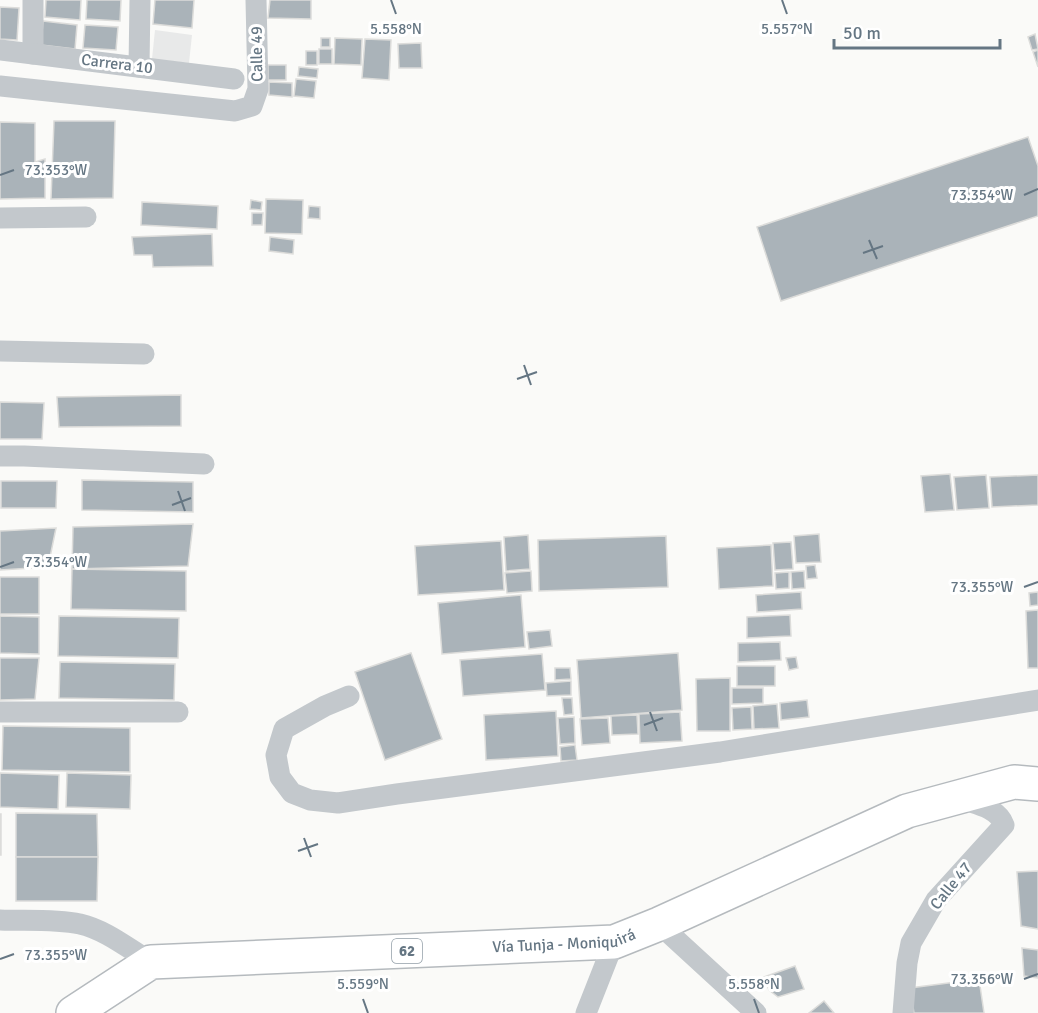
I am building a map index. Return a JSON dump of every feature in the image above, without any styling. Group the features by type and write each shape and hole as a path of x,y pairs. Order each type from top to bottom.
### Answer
{"main road":[{"name":"Vía Tunja - Moniquirá","path":"151,962 614,942 659,924 907,811 1014,782 1038,784"},
{"path":"73,1013 151,962"}],"street":[{"path":"33,0 33,54"},
{"path":"139,67 140,0"},
{"name":"Calle 49","path":"0,86 235,111 252,106 258,89 256,0"},
{"name":"Carrera 10","path":"0,50 234,79"},
{"path":"0,218 86,217"},
{"path":"0,351 144,354"},
{"path":"0,456 204,464"},
{"path":"349,696 325,706 284,729 276,755 280,777 292,793 310,800 338,803 720,752 1038,700"},
{"path":"0,712 178,712"},
{"name":"Calle 47","path":"903,1013 911,943 936,900 1004,825 1002,817 990,809 956,798"},
{"path":"0,920 57,921 81,925 102,932 151,962"},
{"path":"659,924 756,1013"},
{"path":"586,1013 614,942"}],"shaded area":[{"path":"155,30 192,35 189,63 152,59"}],"building":[{"path":"46,0 81,0 80,20 45,17"},
{"path":"87,0 121,0 120,21 86,19"},
{"path":"155,0 194,0 192,28 153,24"},
{"path":"270,0 311,0 311,19 268,18"},
{"path":"0,7 19,8 17,40 0,39"},
{"path":"43,21 77,25 75,49 41,45"},
{"path":"85,25 118,27 116,50 83,48"},
{"path":"1035,34 1038,49 1032,50 1028,37"},
{"path":"321,38 330,38 330,47 321,47"},
{"path":"335,38 362,39 361,65 334,64"},
{"path":"365,39 391,40 389,80 362,78"},
{"path":"421,43 422,68 399,68 398,44"},
{"path":"319,49 332,49 332,64 319,64"},
{"path":"1038,50 1038,67 1033,52"},
{"path":"306,51 317,51 317,65 306,65"},
{"path":"268,65 286,65 286,80 268,80"},
{"path":"299,67 318,69 317,78 298,76"},
{"path":"296,79 316,81 314,98 294,96"},
{"path":"269,82 292,83 292,97 269,95"},
{"path":"54,121 115,121 113,198 51,199"},
{"path":"0,122 35,123 35,162 45,159 45,198 0,199"},
{"path":"1028,137 1038,166 1038,216 781,301 757,227"},
{"path":"266,199 303,200 302,234 265,233"},
{"path":"251,200 262,202 261,210 250,209"},
{"path":"142,202 218,206 217,229 141,225"},
{"path":"309,206 320,207 320,219 308,218"},
{"path":"252,213 263,213 262,225 252,225"},
{"path":"212,234 213,266 153,267 152,255 134,255 132,237"},
{"path":"270,237 294,240 293,254 269,251"},
{"path":"181,395 181,426 59,427 57,397"},
{"path":"0,402 44,403 42,439 0,439"},
{"path":"950,474 954,510 925,512 921,476"},
{"path":"986,475 989,508 957,510 954,477"},
{"path":"1038,475 1038,505 992,507 990,477"},
{"path":"82,480 193,482 193,512 82,510"},
{"path":"1,481 57,481 56,508 1,508"},
{"path":"193,524 188,566 72,569 73,527"},
{"path":"56,528 48,567 0,570 0,531"},
{"path":"819,534 821,562 796,563 794,536"},
{"path":"528,535 530,569 506,571 504,537"},
{"path":"666,536 668,587 539,591 538,540"},
{"path":"501,541 504,590 418,595 415,546"},
{"path":"791,542 793,569 775,570 773,543"},
{"path":"771,545 773,586 719,589 717,548"},
{"path":"815,565 817,578 807,579 806,566"},
{"path":"72,569 186,571 186,611 71,609"},
{"path":"531,571 532,591 507,593 505,573"},
{"path":"804,571 805,588 792,589 791,572"},
{"path":"789,572 789,588 776,589 775,573"},
{"path":"0,577 39,577 39,614 0,614"},
{"path":"801,592 802,609 757,612 756,595"},
{"path":"1038,592 1038,605 1030,606 1029,593"},
{"path":"521,595 525,647 442,654 438,603"},
{"path":"1038,610 1038,668 1028,668 1026,611"},
{"path":"790,615 791,636 747,638 747,617"},
{"path":"0,616 39,617 39,654 0,653"},
{"path":"59,616 179,618 178,658 58,656"},
{"path":"550,630 552,646 529,649 527,632"},
{"path":"780,642 781,660 738,662 738,643"},
{"path":"411,653 442,739 385,760 355,672"},
{"path":"678,653 682,710 581,718 577,660"},
{"path":"542,654 545,690 463,696 460,660"},
{"path":"796,657 798,668 789,670 786,658"},
{"path":"0,658 39,658 35,699 0,700"},
{"path":"60,662 175,664 174,700 59,698"},
{"path":"737,666 775,666 775,686 737,686"},
{"path":"555,668 570,668 571,679 555,680"},
{"path":"730,678 730,731 697,731 696,679"},
{"path":"571,681 571,695 547,696 546,683"},
{"path":"732,688 763,688 763,703 732,704"},
{"path":"562,698 572,698 573,714 564,715"},
{"path":"807,700 809,717 781,720 780,703"},
{"path":"777,704 779,728 754,729 753,706"},
{"path":"751,707 752,729 733,730 732,708"},
{"path":"556,711 558,756 486,760 484,715"},
{"path":"680,712 682,741 640,743 639,714"},
{"path":"637,715 638,734 612,735 611,716"},
{"path":"574,717 575,743 560,744 558,718"},
{"path":"608,718 610,743 582,745 580,719"},
{"path":"3,726 130,728 130,772 2,770"},
{"path":"575,745 577,760 561,761 560,747"},
{"path":"0,773 59,775 58,809 0,807"},
{"path":"67,773 131,775 130,809 66,807"},
{"path":"16,813 97,814 98,857 16,857"},
{"path":"1,814 1,855 0,855"},
{"path":"16,857 98,857 97,901 16,901"},
{"path":"1038,871 1038,929 1021,926 1017,872"},
{"path":"1022,948 1038,950 1038,978 1024,976"},
{"path":"795,966 804,989 778,997 769,990 764,977"},
{"path":"979,979 984,1013 914,1013 910,988"},
{"path":"824,1001 834,1013 809,1013"}]}
